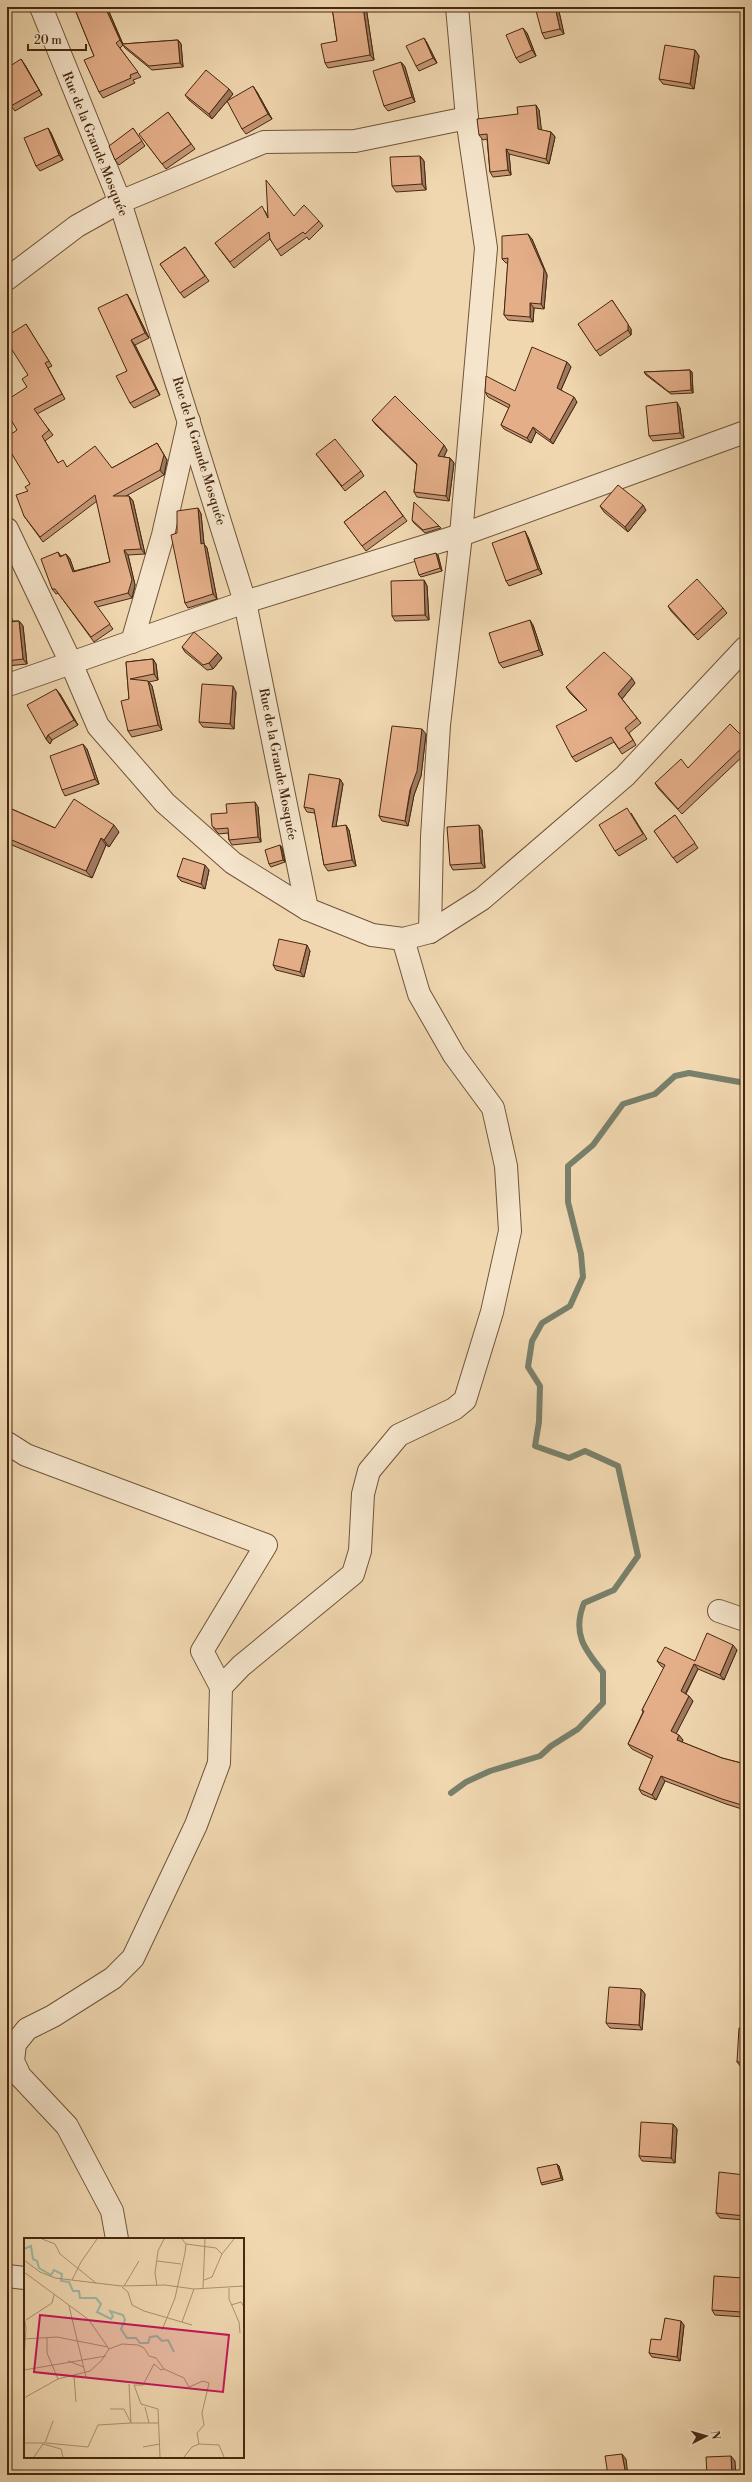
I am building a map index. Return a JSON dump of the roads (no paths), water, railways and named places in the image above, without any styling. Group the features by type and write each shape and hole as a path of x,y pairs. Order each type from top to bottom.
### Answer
{"street":[{"name":"Rue de la Grande Mosquée","path":"41,7 120,202 190,420 245,602 307,909"},
{"path":"430,932 432,837 439,725 461,535 486,248 467,118 457,7"},
{"path":"7,278 77,226 120,202 264,142 355,141 467,118"},
{"path":"132,642 163,535 190,420"},
{"path":"11,684 245,602 461,535 745,432"},
{"path":"7,529 71,663 98,726 165,803 233,863 307,909 372,935 403,939 430,932 482,899 625,776 745,648"},
{"path":"221,1687 241,1666 353,1574 360,1551 363,1494 369,1471 399,1435 454,1409 465,1400 492,1312 510,1231 506,1166 493,1108 454,1055 418,994 403,939"},
{"path":"7,1443 26,1455 266,1546 202,1651 221,1687 219,1764 196,1825 133,1958 113,1978 53,2016 27,2029 15,2044 13,2061 20,2076 67,2126 112,2211 117,2238"},
{"path":"719,1611 745,1620"},
{"path":"7,2276 24,2278"}],"waterway":[{"path":"451,1793 466,1782 490,1771 540,1756 551,1746 578,1729 603,1703 603,1672 585,1648 580,1632 579,1623 581,1614 584,1603 614,1590 638,1556 618,1466 585,1451 569,1458 535,1446 539,1422 540,1386 528,1367 532,1341 542,1323 570,1306 583,1277 581,1254 568,1202 568,1166 593,1145 623,1104 655,1094 675,1076 689,1073 745,1083"}]}
